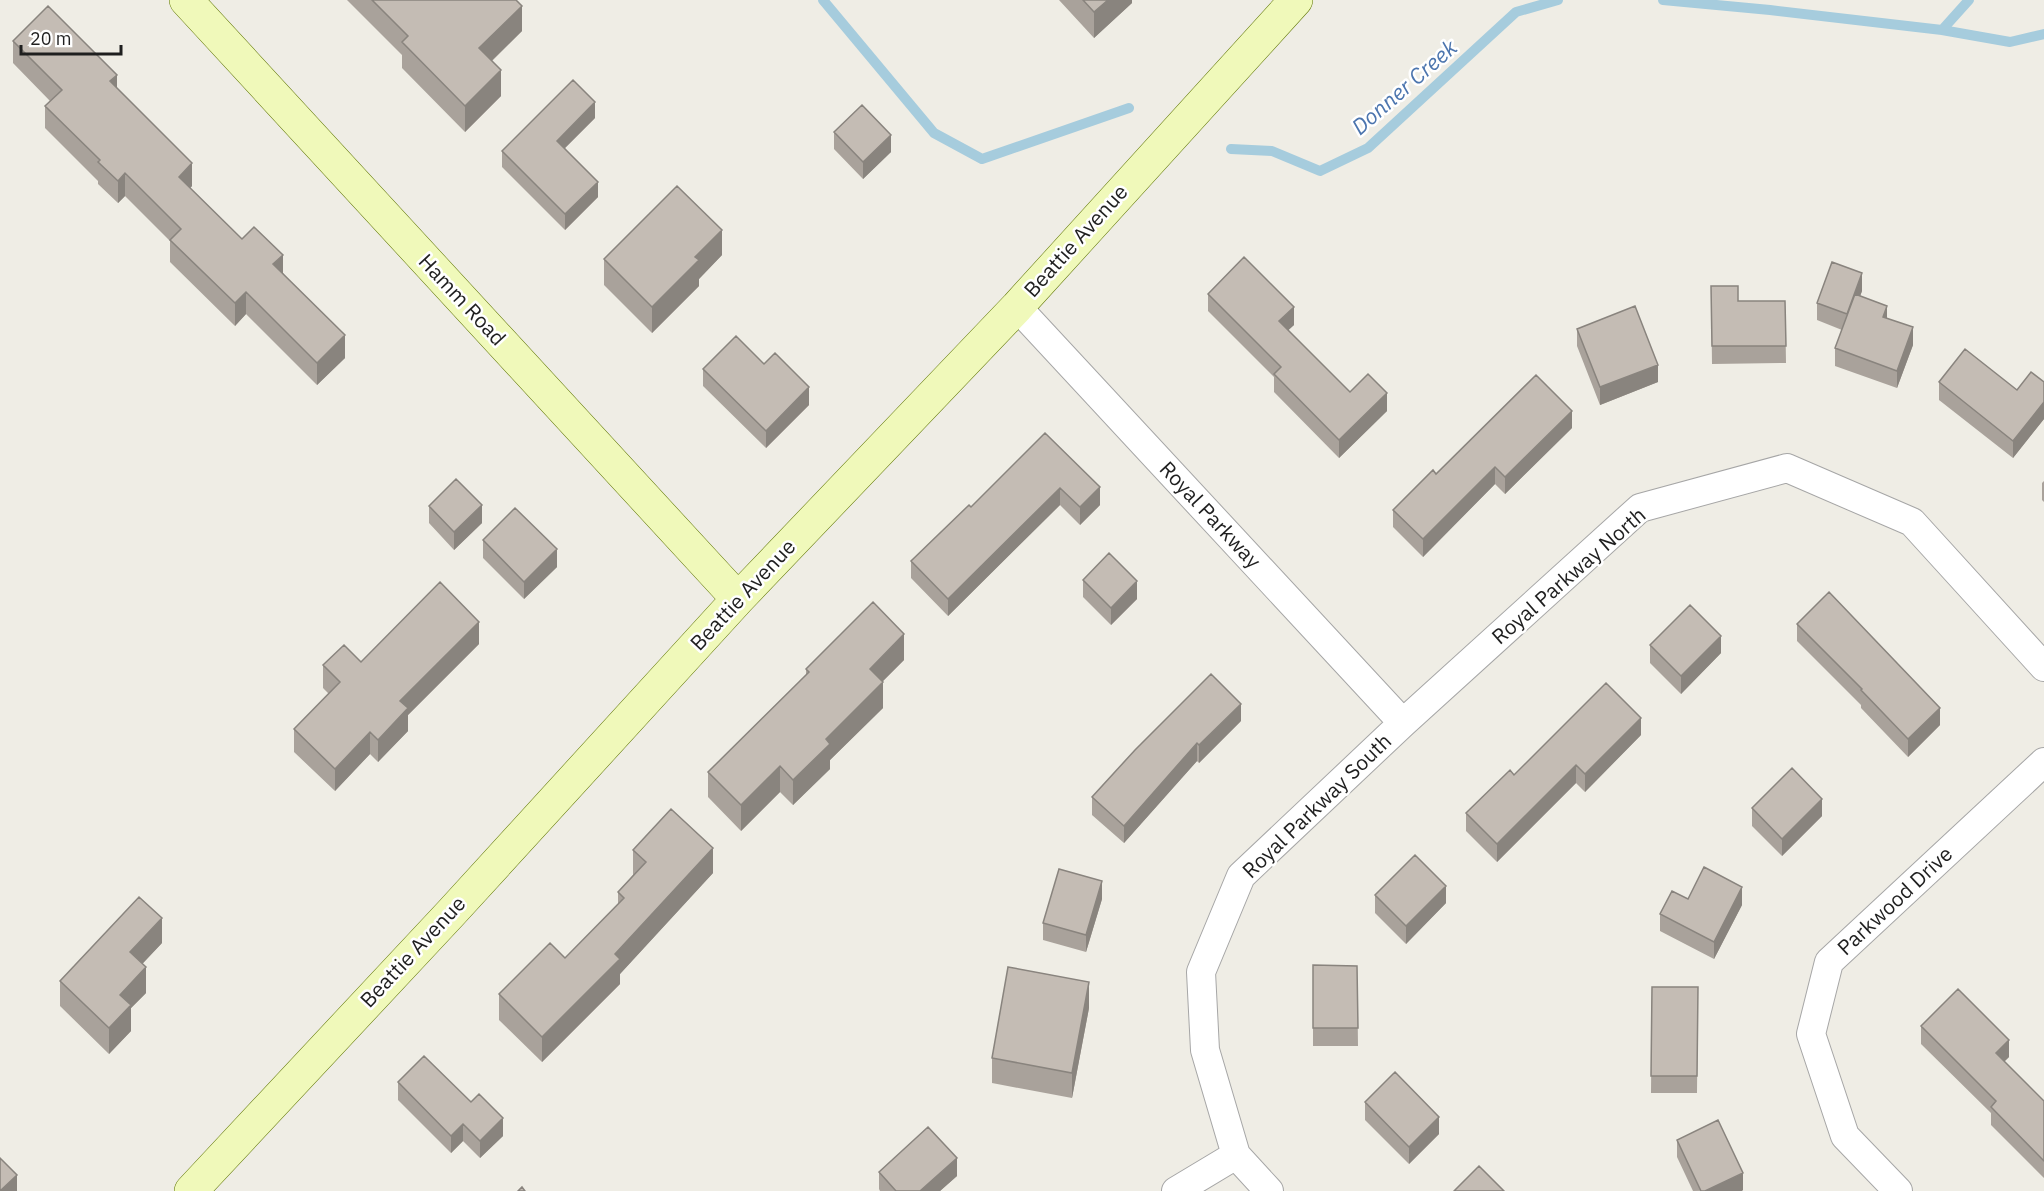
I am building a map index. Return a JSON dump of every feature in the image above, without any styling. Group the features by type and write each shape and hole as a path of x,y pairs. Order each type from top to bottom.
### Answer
{"street":[{"name":"Hamm Road","path":"186,0 738,599"},
{"name":"Beattie Avenue","path":"191,1191 451,913 738,599 1017,307 1287,3"},
{"name":"Royal Parkway","path":"1017,307 1403,723"},
{"name":"Royal Parkway North","path":"1403,723 1640,508 1787,468 1912,522 2044,667"},
{"name":"Royal Parkway South","path":"1269,1191 1236,1155 1205,1050 1201,972 1241,876 1403,723"},
{"name":"Parkwood Drive","path":"1898,1191 1845,1136 1811,1034 1829,962 2044,762"},
{"path":"1176,1191 1236,1155"}],"building":[{"path":"372,0 516,0 522,6 479,48 501,70 465,106 402,42 408,36"},
{"path":"1083,0 1108,0 1094,12"},
{"path":"48,6 117,75 110,81 192,163 179,177 242,239 254,227 283,255 273,264 345,335 317,363 246,292 235,303 170,240 181,229 125,173 118,181 45,106 62,90 13,41"},
{"path":"573,80 595,102 557,141 598,182 565,214 502,151"},
{"path":"862,105 891,135 863,162 834,132"},
{"path":"677,186 722,230 695,257 699,260 652,307 604,259"},
{"path":"1244,257 1294,307 1279,321 1350,392 1368,374 1387,393 1339,440 1274,374 1281,367 1208,294"},
{"path":"1832,262 1862,273 1847,314 1817,303"},
{"path":"1711,286 1738,286 1738,301 1785,301 1786,346 1712,346"},
{"path":"1855,294 1887,306 1883,317 1913,327 1897,371 1835,348"},
{"path":"1635,306 1658,365 1600,387 1577,329"},
{"path":"736,336 764,364 775,353 809,387 766,431 703,369"},
{"path":"1965,349 2017,390 2031,372 2044,382 2044,402 2013,441 1939,382"},
{"path":"1536,375 1572,411 1505,477 1495,467 1423,539 1393,510 1433,470 1436,474"},
{"path":"1045,433 1100,487 1080,507 1060,488 948,599 911,561 969,505 971,507"},
{"path":"456,479 482,505 454,532 429,506"},
{"path":"515,508 557,549 524,582 483,540"},
{"path":"1109,553 1137,581 1111,608 1083,580"},
{"path":"440,582 479,622 400,701 408,708 378,740 370,732 335,769 294,729 340,682 323,665 344,645 361,662"},
{"path":"1829,592 1940,708 1908,739 1797,624"},
{"path":"873,602 904,634 870,669 883,682 826,739 830,744 793,780 780,766 741,805 708,772 809,672 806,669"},
{"path":"1690,605 1721,636 1681,676 1650,645"},
{"path":"1211,674 1241,704 1199,745 1197,743 1124,826 1092,797"},
{"path":"1606,683 1641,718 1585,774 1576,765 1497,844 1466,813 1510,770 1514,775"},
{"path":"1792,768 1822,799 1782,839 1752,808"},
{"path":"671,809 713,848 615,954 620,959 542,1037 499,994 550,943 565,958 624,898 618,892 646,862 633,850"},
{"path":"1415,855 1446,886 1406,926 1375,895"},
{"path":"1704,867 1742,887 1714,942 1660,914 1672,891 1688,899"},
{"path":"1059,869 1102,881 1086,935 1043,923"},
{"path":"139,897 162,918 130,952 146,967 120,995 131,1005 109,1028 60,981"},
{"path":"1313,965 1357,966 1358,1028 1313,1028"},
{"path":"1008,967 1089,982 1072,1073 992,1058"},
{"path":"1652,987 1698,987 1697,1076 1651,1076"},
{"path":"1958,989 2009,1040 1996,1053 2044,1101 2044,1161 1991,1107 1996,1101 1921,1026"},
{"path":"424,1056 471,1102 479,1094 503,1118 480,1141 463,1124 451,1136 398,1082"},
{"path":"1395,1072 1439,1117 1409,1147 1365,1102"},
{"path":"1718,1120 1743,1173 1701,1191 1677,1140"},
{"path":"928,1127 957,1158 920,1191 896,1191 879,1172"},
{"path":"0,1158 17,1175 0,1191"},
{"path":"1479,1166 1504,1191 1454,1191"}],"waterway":[{"name":"Donner Creek","path":"823,0 934,133 982,159 1129,108"},
{"name":"Donner Creek","path":"1231,149 1272,151 1320,171 1368,148 1516,12 1558,0"},
{"name":"Donner Creek","path":"1663,0 1942,30 1969,0"},
{"path":"1942,30 2010,42 2044,34"}]}
